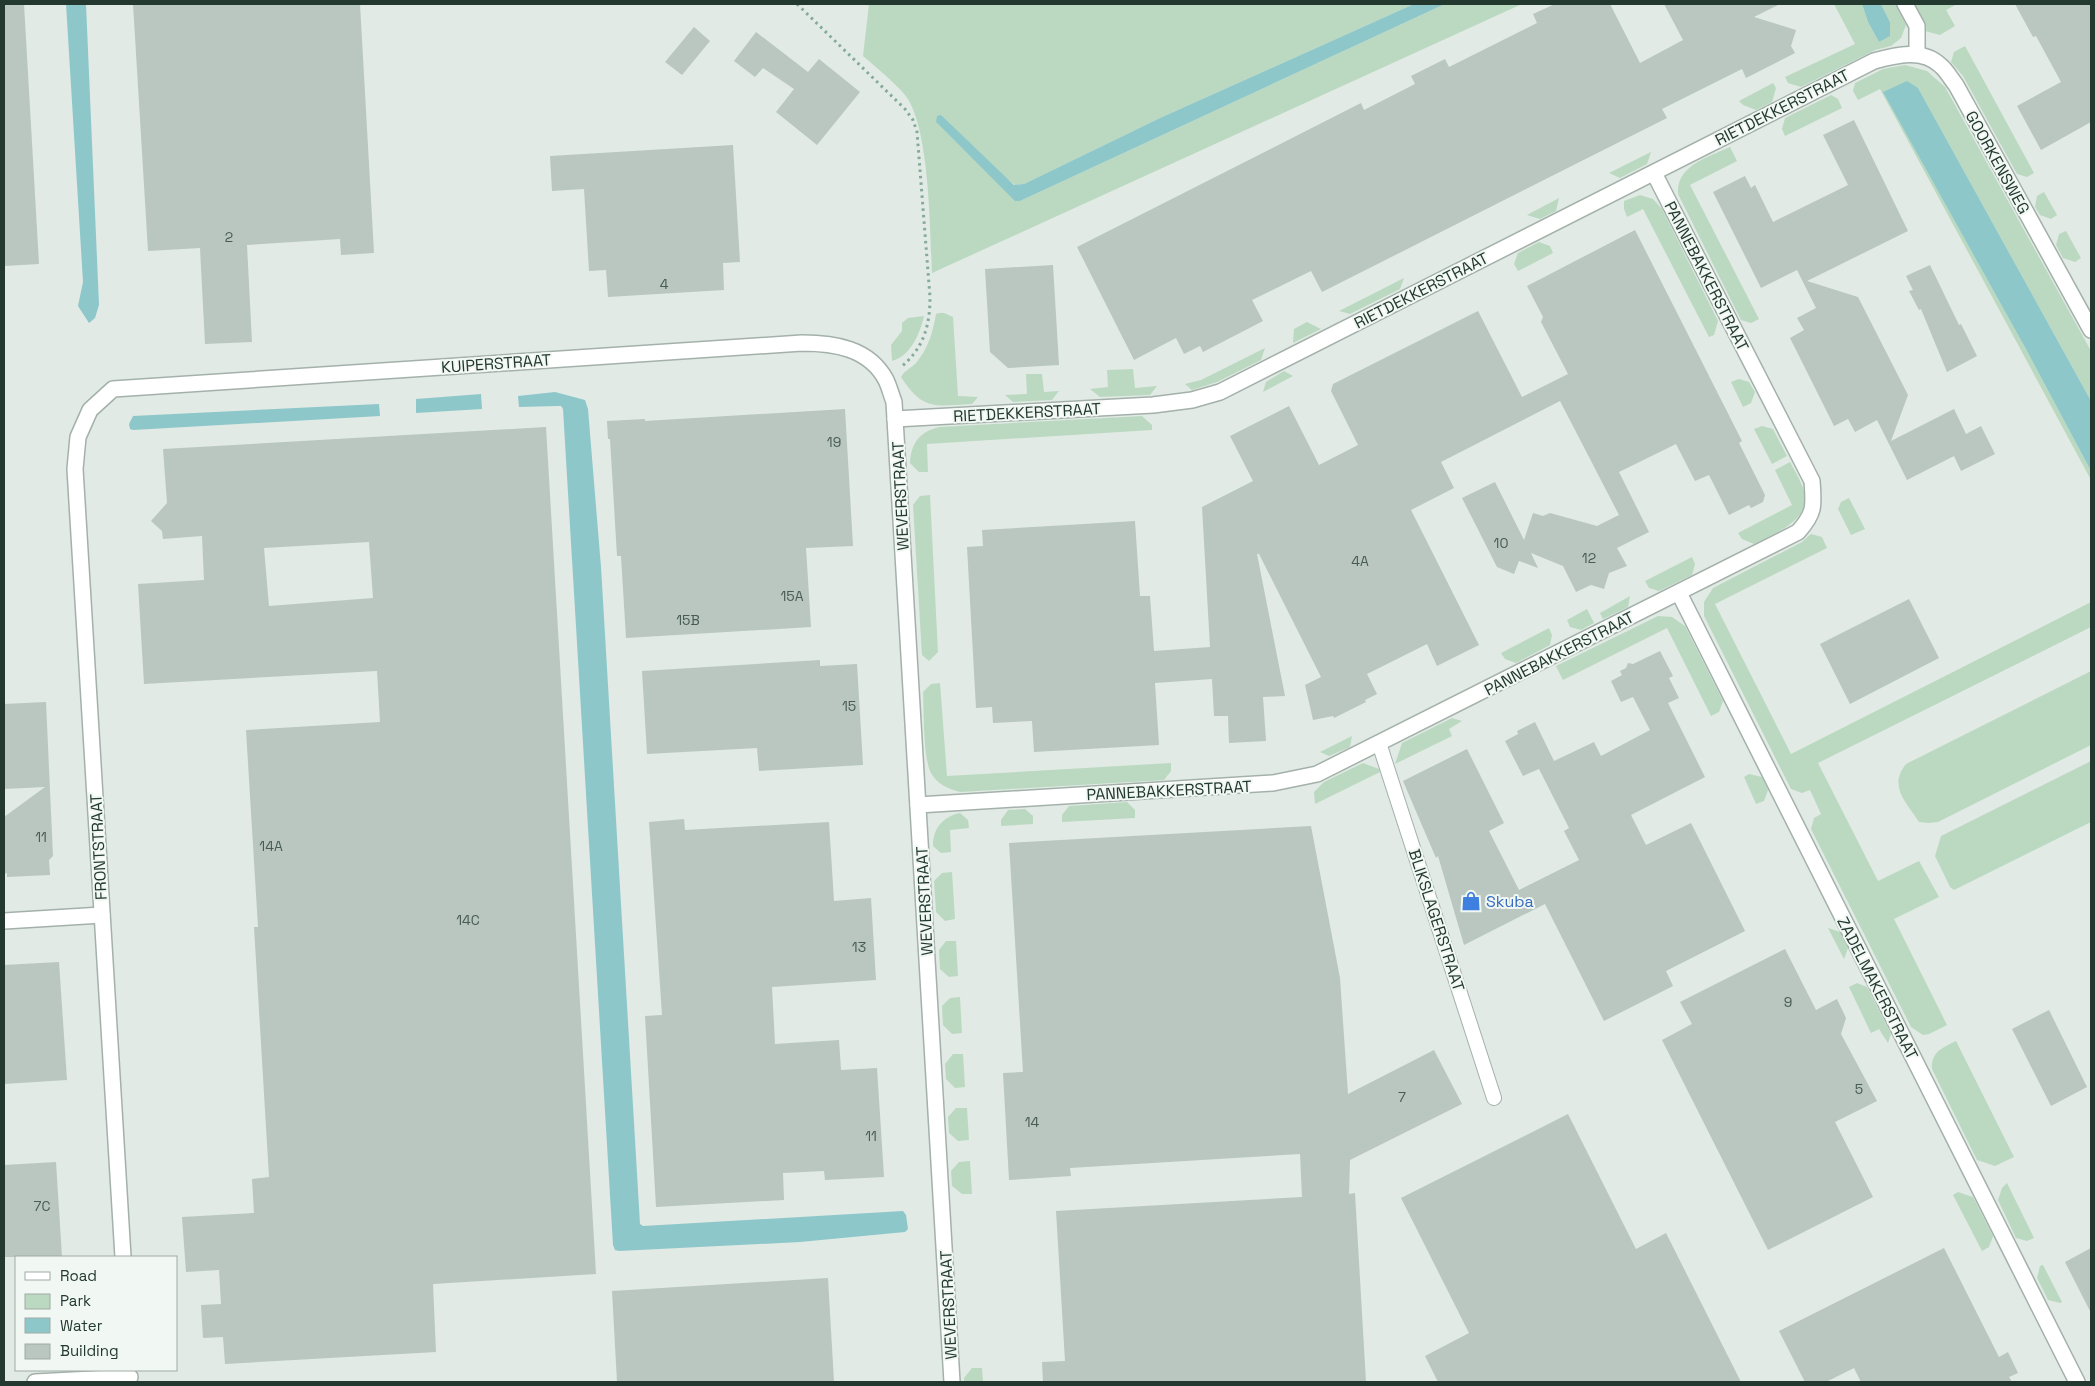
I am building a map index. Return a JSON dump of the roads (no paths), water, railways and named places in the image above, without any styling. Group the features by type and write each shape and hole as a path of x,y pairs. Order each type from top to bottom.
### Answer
{"street":[{"path":"1904,4 1917,26 1917,54"},
{"name":"RIETDEKKERSTRAAT","path":"895,419 1153,405 1192,400 1220,392 1874,61 1896,55 1917,54"},
{"name":"GOORKENSWEG","path":"1917,54 1940,65 1956,85 2091,330"},
{"name":"PANNEBAKKERSTRAAT","path":"918,805 1273,783 1317,774 1798,532 1811,518 1814,499 1812,481 1654,173"},
{"name":"KUIPERSTRAAT","path":"78,438 90,410 113,389 802,343 829,343 848,348 872,362 886,379 894,402 895,419"},
{"name":"WEVERSTRAAT","path":"895,419 952,1382"},
{"name":"FRONTSTRAAT","path":"78,438 75,469 122,1256"},
{"name":"ZADELMAKERSTRAAT","path":"1679,593 2077,1382"},
{"path":"4,921 102,915"},
{"path":"35,1382 130,1376"}],"lane":[{"name":"BLIKSLAGERSTRAAT","path":"1379,743 1494,1098"}],"water":[{"path":"66,4 86,4 99,305 95,318 89,323 78,306 83,282"},
{"path":"1414,4 1445,4 1020,201 1015,201 936,122 937,116 941,115 1014,185 1024,184 1160,118"},
{"path":"1862,4 1881,4 1890,22 1890,36 1879,42 1868,22"},
{"path":"1907,81 1918,88 2091,401 2091,471 2027,351 1883,92"},
{"path":"555,392 585,400 588,409 601,567 640,1224 643,1226 903,1211 906,1215 908,1229 905,1232 800,1242 615,1250 613,1245 563,409 561,406 519,407 518,396"},
{"path":"481,394 482,409 416,413 416,399"},
{"path":"379,404 380,416 133,430 130,429 129,424 133,416"}],"place":[{"name":"Skuba","path":"1471,901"}]}
